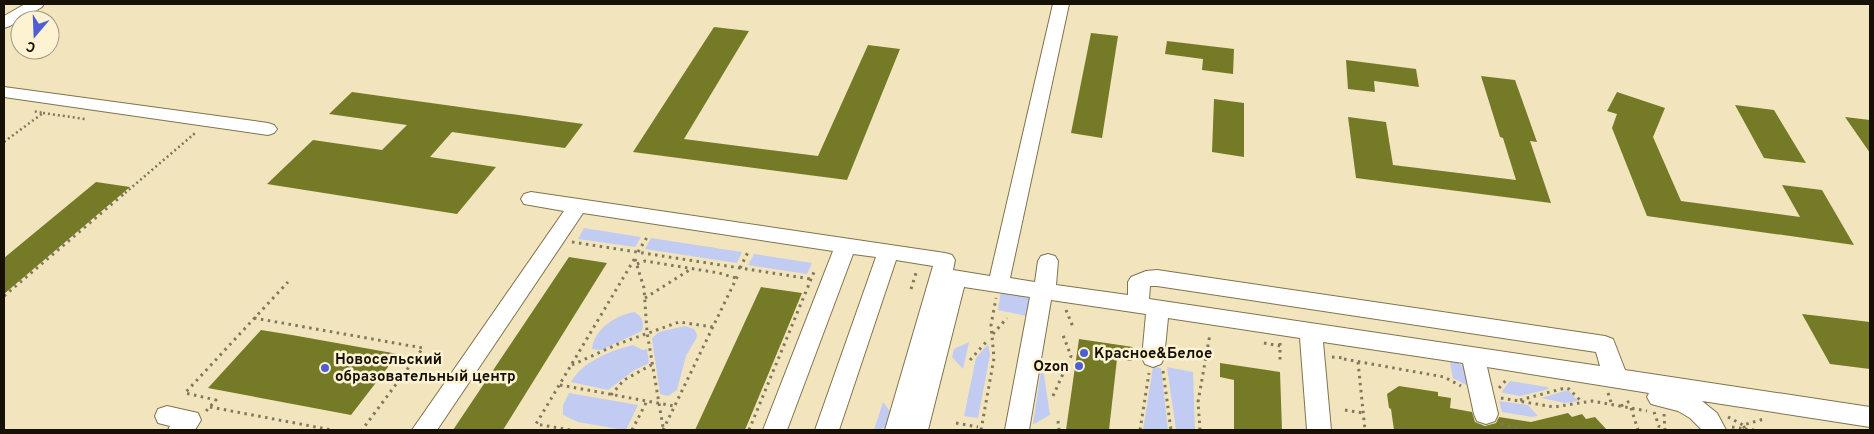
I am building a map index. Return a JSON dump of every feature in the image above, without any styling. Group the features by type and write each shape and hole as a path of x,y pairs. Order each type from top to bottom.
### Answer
{"street":[{"path":"4,10 15,4"},
{"path":"4,24 36,4"},
{"path":"1000,278 1061,4"},
{"path":"4,92 268,129"},
{"path":"531,199 888,252 947,272 1148,309 1870,417"},
{"path":"424,430 578,206"},
{"path":"775,430 846,245"},
{"path":"827,430 888,252"},
{"path":"1017,430 1048,261"},
{"path":"897,430 947,272"},
{"path":"916,430 947,272"},
{"path":"1151,361 1148,309 1139,282 1157,278 1606,345 1616,379"},
{"path":"1311,332 1319,430"},
{"path":"1473,357 1489,405"},
{"path":"1641,405 1676,399 1712,423 1714,430"}],"path":[{"path":"23,109 90,119"},
{"path":"4,142 43,113"},
{"path":"4,296 194,134 185,133"},
{"path":"638,252 649,234"},
{"path":"569,242 811,279 749,430"},
{"path":"740,268 749,250"},
{"path":"570,430 536,424 635,258 644,288 647,332 663,429"},
{"path":"637,264 644,261 737,276 663,429"},
{"path":"645,298 692,268"},
{"path":"911,289 916,273"},
{"path":"204,412 216,400 185,394 288,282"},
{"path":"956,423 979,429 994,358 991,324 994,304"},
{"path":"1064,306 1074,327"},
{"path":"254,318 423,348 362,430"},
{"path":"994,334 1007,318"},
{"path":"572,365 647,332 680,322 713,327"},
{"path":"1053,396 1071,356 1063,334"},
{"path":"1200,430 1198,402 1210,334"},
{"path":"1280,339 1280,361"},
{"path":"970,360 987,341"},
{"path":"1264,343 1280,346"},
{"path":"1342,350 1344,359"},
{"path":"1331,357 1444,377 1466,389"},
{"path":"1140,430 1151,361 1163,367 1171,430"},
{"path":"1358,362 1365,430"},
{"path":"611,395 624,380 652,364"},
{"path":"1498,390 1508,378 1507,373"},
{"path":"560,385 674,406"},
{"path":"1489,405 1519,401 1565,388 1569,389 1582,402"},
{"path":"632,430 647,401"},
{"path":"1519,401 1554,407 1592,401 1641,405 1638,430"},
{"path":"210,407 332,430"},
{"path":"1345,410 1363,413"},
{"path":"1754,430 1745,430 1743,425 1768,418"},
{"path":"1058,421 1060,430"}],"shaded area":[{"path":"584,228 641,237 635,247 578,239"},
{"path":"651,238 742,252 737,263 645,249"},
{"path":"754,254 812,263 807,274 748,265"},
{"path":"1001,290 1030,297 1031,317 998,310"},
{"path":"634,312 642,320 642,331 601,350 592,349 601,329 620,316"},
{"path":"685,326 694,329 697,334 696,339 686,356 677,390 668,396 660,394 652,338 659,332"},
{"path":"969,342 963,369 952,357 954,349"},
{"path":"988,344 990,355 978,418 964,416 976,358"},
{"path":"633,345 643,350 647,349 649,363 633,371 608,390 571,382 583,368 598,358 615,350"},
{"path":"1040,348 1050,415 1033,424 1041,370"},
{"path":"1449,358 1465,367 1472,388 1453,378"},
{"path":"1153,367 1161,368 1168,430 1143,430"},
{"path":"1167,367 1193,372 1195,430 1176,430"},
{"path":"1510,381 1547,387 1549,389 1520,396 1503,393 1502,391"},
{"path":"1568,390 1578,401 1565,403 1541,398"},
{"path":"569,393 638,405 626,430 578,422 563,415 563,405"},
{"path":"1499,401 1528,405 1538,416 1532,417 1502,412"},
{"path":"883,402 894,416 887,426 874,430"}],"building":[{"path":"714,27 749,31 684,139 818,156 868,45 900,49 847,180 633,152"},
{"path":"1091,33 1118,36 1102,138 1071,133"},
{"path":"1167,41 1234,49 1233,74 1202,70 1203,59 1165,54"},
{"path":"1346,60 1416,69 1419,87 1374,81 1375,92 1348,89"},
{"path":"1481,76 1515,80 1537,142 1530,141 1551,203 1356,178 1348,117 1386,122 1393,165 1516,180"},
{"path":"352,92 583,124 565,148 452,132 430,157 496,167 457,214 267,184 313,140 382,150 407,125 329,114"},
{"path":"1617,92 1665,108 1653,137 1681,201 1800,217 1782,185 1822,190 1854,245 1647,216 1612,128 1617,114 1607,111"},
{"path":"1214,99 1244,103 1244,157 1212,152"},
{"path":"1735,105 1774,110 1806,163 1764,158"},
{"path":"1845,117 1870,120 1870,153"},
{"path":"96,182 130,187 4,294 4,258"},
{"path":"569,257 607,263 503,430 453,430"},
{"path":"761,287 802,293 745,430 695,430"},
{"path":"1802,314 1870,322 1870,369 1830,364"},
{"path":"261,330 398,354 351,415 208,388"},
{"path":"1079,339 1133,347 1132,361 1117,359 1109,430 1066,430"},
{"path":"1220,363 1280,372 1282,430 1234,430 1234,380 1220,377"},
{"path":"1399,386 1438,392 1438,396 1451,398 1450,408 1472,412 1475,422 1485,426 1496,423 1499,417 1531,422 1568,413 1572,417 1582,414 1586,419 1595,417 1607,430 1394,430 1387,394"}],"place":[{"name":"Красное&Белое","path":"1084,353"},
{"name":"Ozon","path":"1079,366"},
{"name":"Новосельский образовательный центр","path":"325,368"}]}
